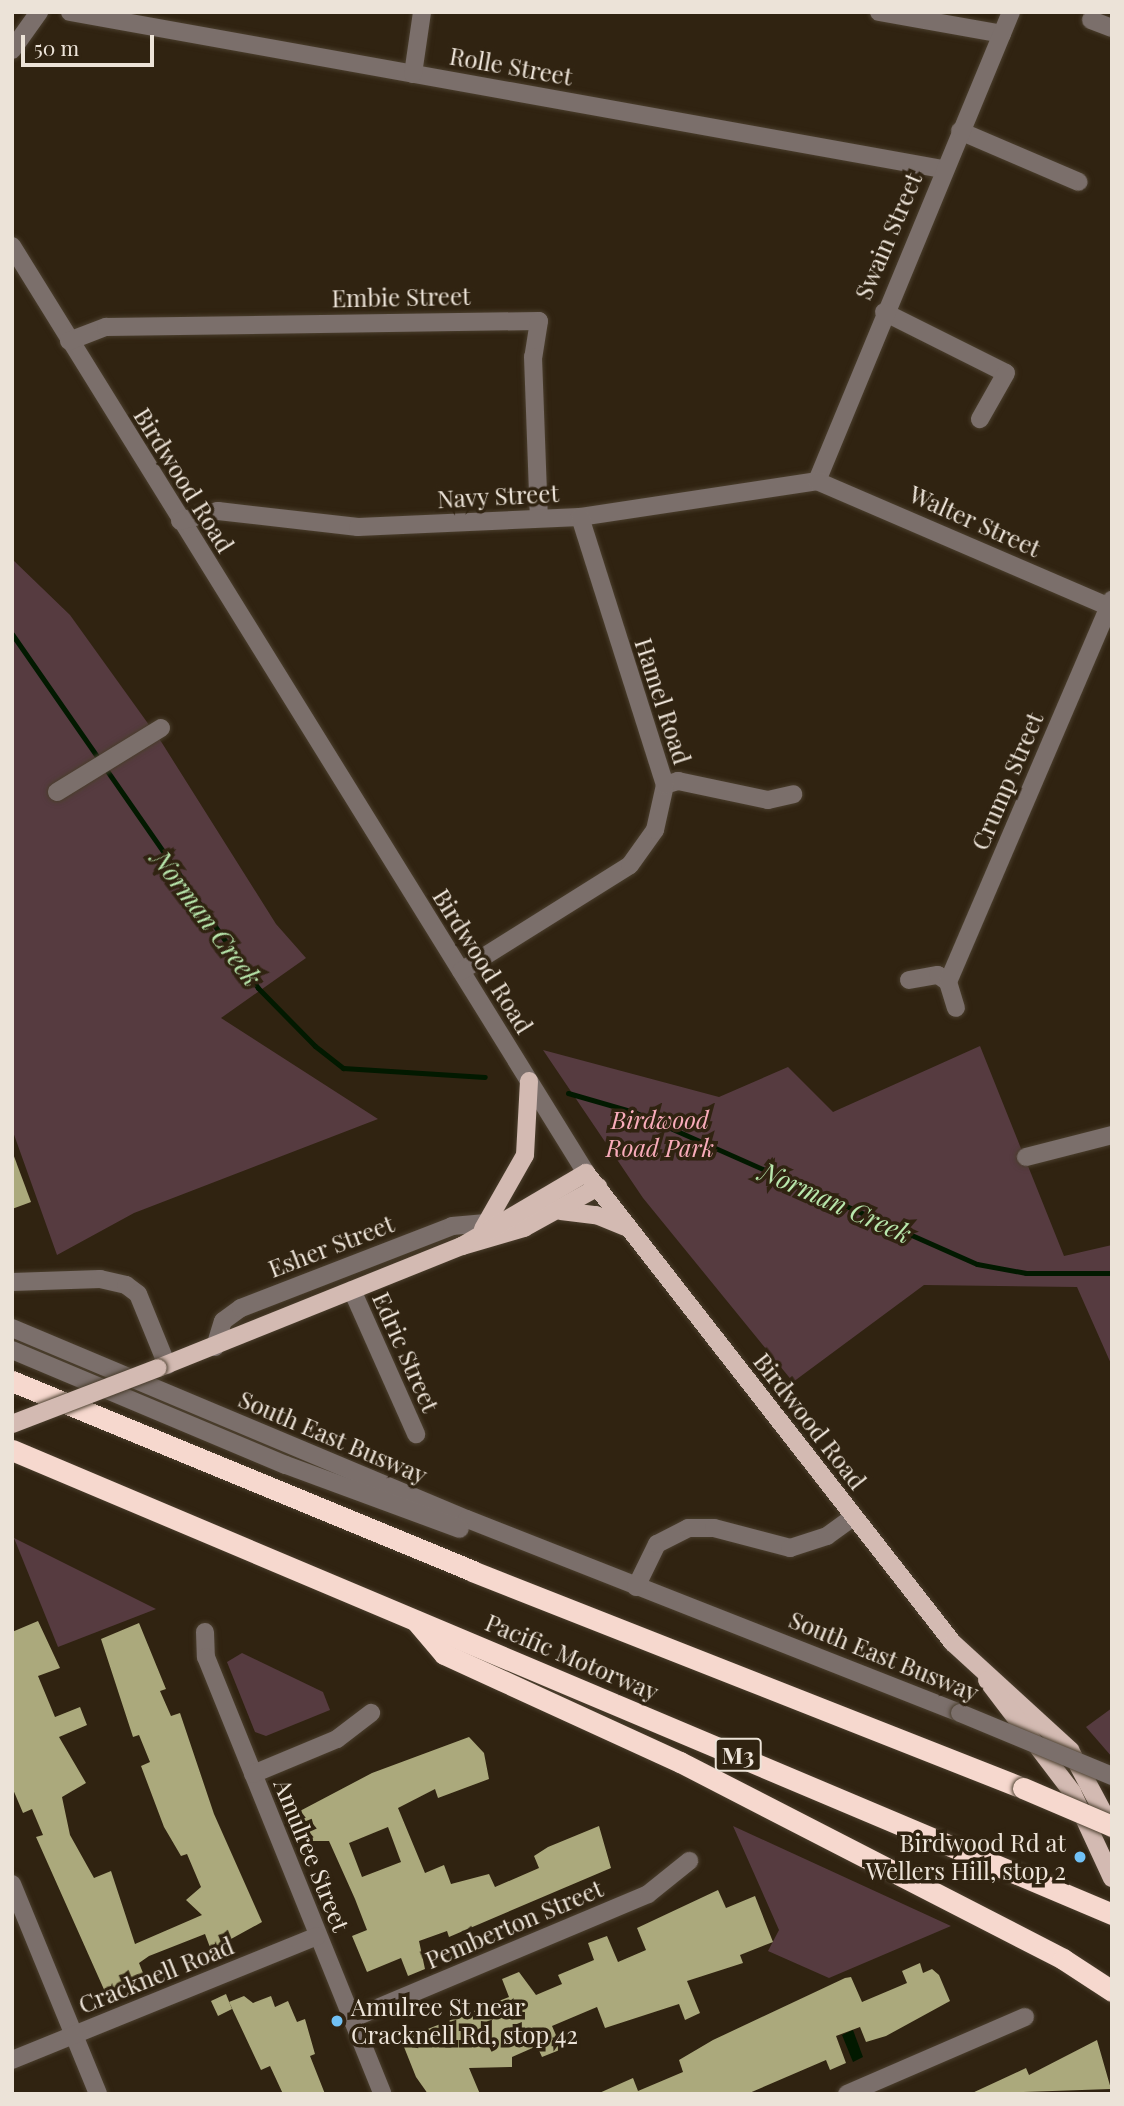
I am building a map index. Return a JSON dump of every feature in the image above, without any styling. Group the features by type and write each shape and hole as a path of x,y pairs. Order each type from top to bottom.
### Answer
{"highway":[{"name":"Pacific Motorway","path":"12,1381 472,1572 1023,1788 1112,1828"},
{"name":"Pacific Motorway","path":"12,1450 1112,1913"},
{"path":"415,1619 444,1654 680,1762 1108,1984"}],"main road":[{"path":"483,1227 522,1163 529,1112 529,1082"},
{"name":"Esher Street","path":"462,1246 483,1227 592,1180"},
{"name":"Esher Street","path":"12,1424 215,1347 462,1246 487,1244 561,1211 592,1180"},
{"name":"Birdwood Road","path":"592,1180 853,1517 972,1661 1072,1791 1112,1878"},
{"path":"561,1211 596,1214 633,1234"},
{"name":"Birdwood Road","path":"972,1661 1070,1750 1112,1828"}],"street":[{"path":"12,50 39,12"},
{"name":"Rolle Street","path":"70,12 943,169"},
{"path":"413,74 422,12"},
{"path":"879,12 1002,34"},
{"name":"Swain Street","path":"817,481 943,169 1011,12"},
{"path":"1091,20 1112,28"},
{"path":"960,131 1079,182"},
{"name":"Birdwood Road","path":"15,258 592,1180"},
{"path":"884,312 1006,373 980,419"},
{"name":"Embie Street","path":"69,341 106,327 538,321 533,357 538,518"},
{"name":"Navy Street","path":"180,521 218,511 358,527 580,517 817,481"},
{"name":"Walter Street","path":"817,481 1111,605"},
{"name":"Hamel Road","path":"461,971 640,858 656,830 665,785 580,517"},
{"name":"Crump Street","path":"948,982 1111,605"},
{"path":"57,792 161,727"},
{"path":"665,785 678,781 768,800 793,794"},
{"path":"909,980 938,975 948,982 957,1008"},
{"path":"1026,1157 1112,1135"},
{"name":"Esher Street","path":"215,1347 223,1321 241,1308 452,1226 483,1227"},
{"path":"12,1282 100,1279 126,1285 138,1294 162,1367"},
{"name":"Edric Street","path":"352,1290 416,1434"},
{"name":"South East Busway","path":"12,1328 636,1587 960,1713 1112,1776"},
{"name":"South East Busway","path":"12,1349 286,1465 636,1587"},
{"path":"636,1587 657,1544 688,1528 713,1528 790,1548 827,1536 853,1517"},
{"name":"Amulree Street","path":"205,1632 206,1657 383,2094"},
{"path":"253,1774 337,1739 371,1713"},
{"name":"Pemberton Street","path":"351,2020 648,1894 689,1861"},
{"path":"12,1884 98,2094"},
{"name":"Cracknell Road","path":"12,2060 317,1936"},
{"path":"847,2094 1025,2017"}],"green space":[{"path":"12,559 70,615 162,743 276,924 306,958 221,1018 378,1119 134,1213 57,1255 12,1129"},
{"name":"Birdwood Road Park","path":"980,1046 1064,1256 1112,1245 1112,1366 1077,1287 924,1285 793,1382 643,1198 543,1050 719,1097 788,1067 833,1112"},
{"path":"14,1538 156,1609 58,1647"},
{"path":"242,1653 323,1692 330,1710 266,1736 255,1732 227,1662"},
{"path":"1112,1708 1112,1757 1086,1727"},
{"path":"733,1826 951,1926 829,1978 768,1951 779,1930"}],"shaded area":[{"path":"853,2030 863,2057 853,2062 842,2035"}],"building":[{"path":"12,1151 31,1202 12,1209"},
{"path":"38,1621 60,1668 38,1676 55,1717 80,1707 87,1725 59,1737 86,1783 62,1797 70,1835 94,1878 111,1871 135,1944 202,1915 186,1900 201,1887 187,1854 181,1856 164,1827 141,1766 150,1762 139,1735 133,1737 101,1639 139,1623 166,1689 160,1691 171,1716 180,1713 214,1814 262,1922 211,1950 205,1934 149,1956 139,1963 145,1978 106,1994 36,1837 43,1835 32,1809 23,1813 12,1787 12,1632"},
{"path":"469,1737 484,1753 489,1779 438,1798 435,1789 398,1808 425,1873 444,1865 451,1884 489,1874 495,1887 539,1868 534,1856 548,1847 599,1826 611,1868 449,1937 447,1931 419,1941 425,1969 408,1976 401,1958 367,1972 352,1936 367,1930 355,1899 329,1841 311,1841 298,1812 372,1773","holes":["388,1827 401,1862 362,1877 349,1843"]},
{"path":"718,1890 726,1908 755,1896 773,1942 740,1955 743,1963 687,1981 700,2013 685,2020 679,2004 605,2028 597,2007 552,2026 562,2049 542,2057 537,2046 512,2057 512,2067 469,2068 480,2094 428,2094 416,2077 404,2047 413,2044 410,2036 509,1997 502,1979 519,1972 536,1995 562,1984 558,1975 594,1960 588,1943 607,1936 618,1962 646,1950 637,1928"},
{"path":"920,1963 923,1973 932,1969 939,1975 950,2001 886,2036 866,2042 860,2027 836,2036 846,2063 830,2070 826,2060 747,2094 597,2094 633,2078 638,2091 683,2072 679,2060 713,2040 845,1978 851,1977 862,2002 907,1983 902,1971"},
{"path":"226,1994 232,2009 218,2016 211,2001"},
{"path":"244,1996 253,2003 271,1996 275,2007 288,2001 297,2022 305,2019 315,2054 310,2056 325,2094 283,2094 270,2066 261,2070 229,2002"},
{"path":"1097,2040 1111,2089 970,2094 1026,2068 1029,2075"}],"waterway":[{"name":"Norman Creek","path":"12,634 258,988 315,1046 343,1068 485,1077"},
{"name":"Norman Creek","path":"568,1093 634,1112 977,1264 1026,1273 1112,1273"}],"place":[{"name":"Birdwood Rd at Wellers Hill, stop 2","path":"1080,1857"},
{"name":"Amulree St near Cracknell Rd, stop 42","path":"337,2021"}]}
